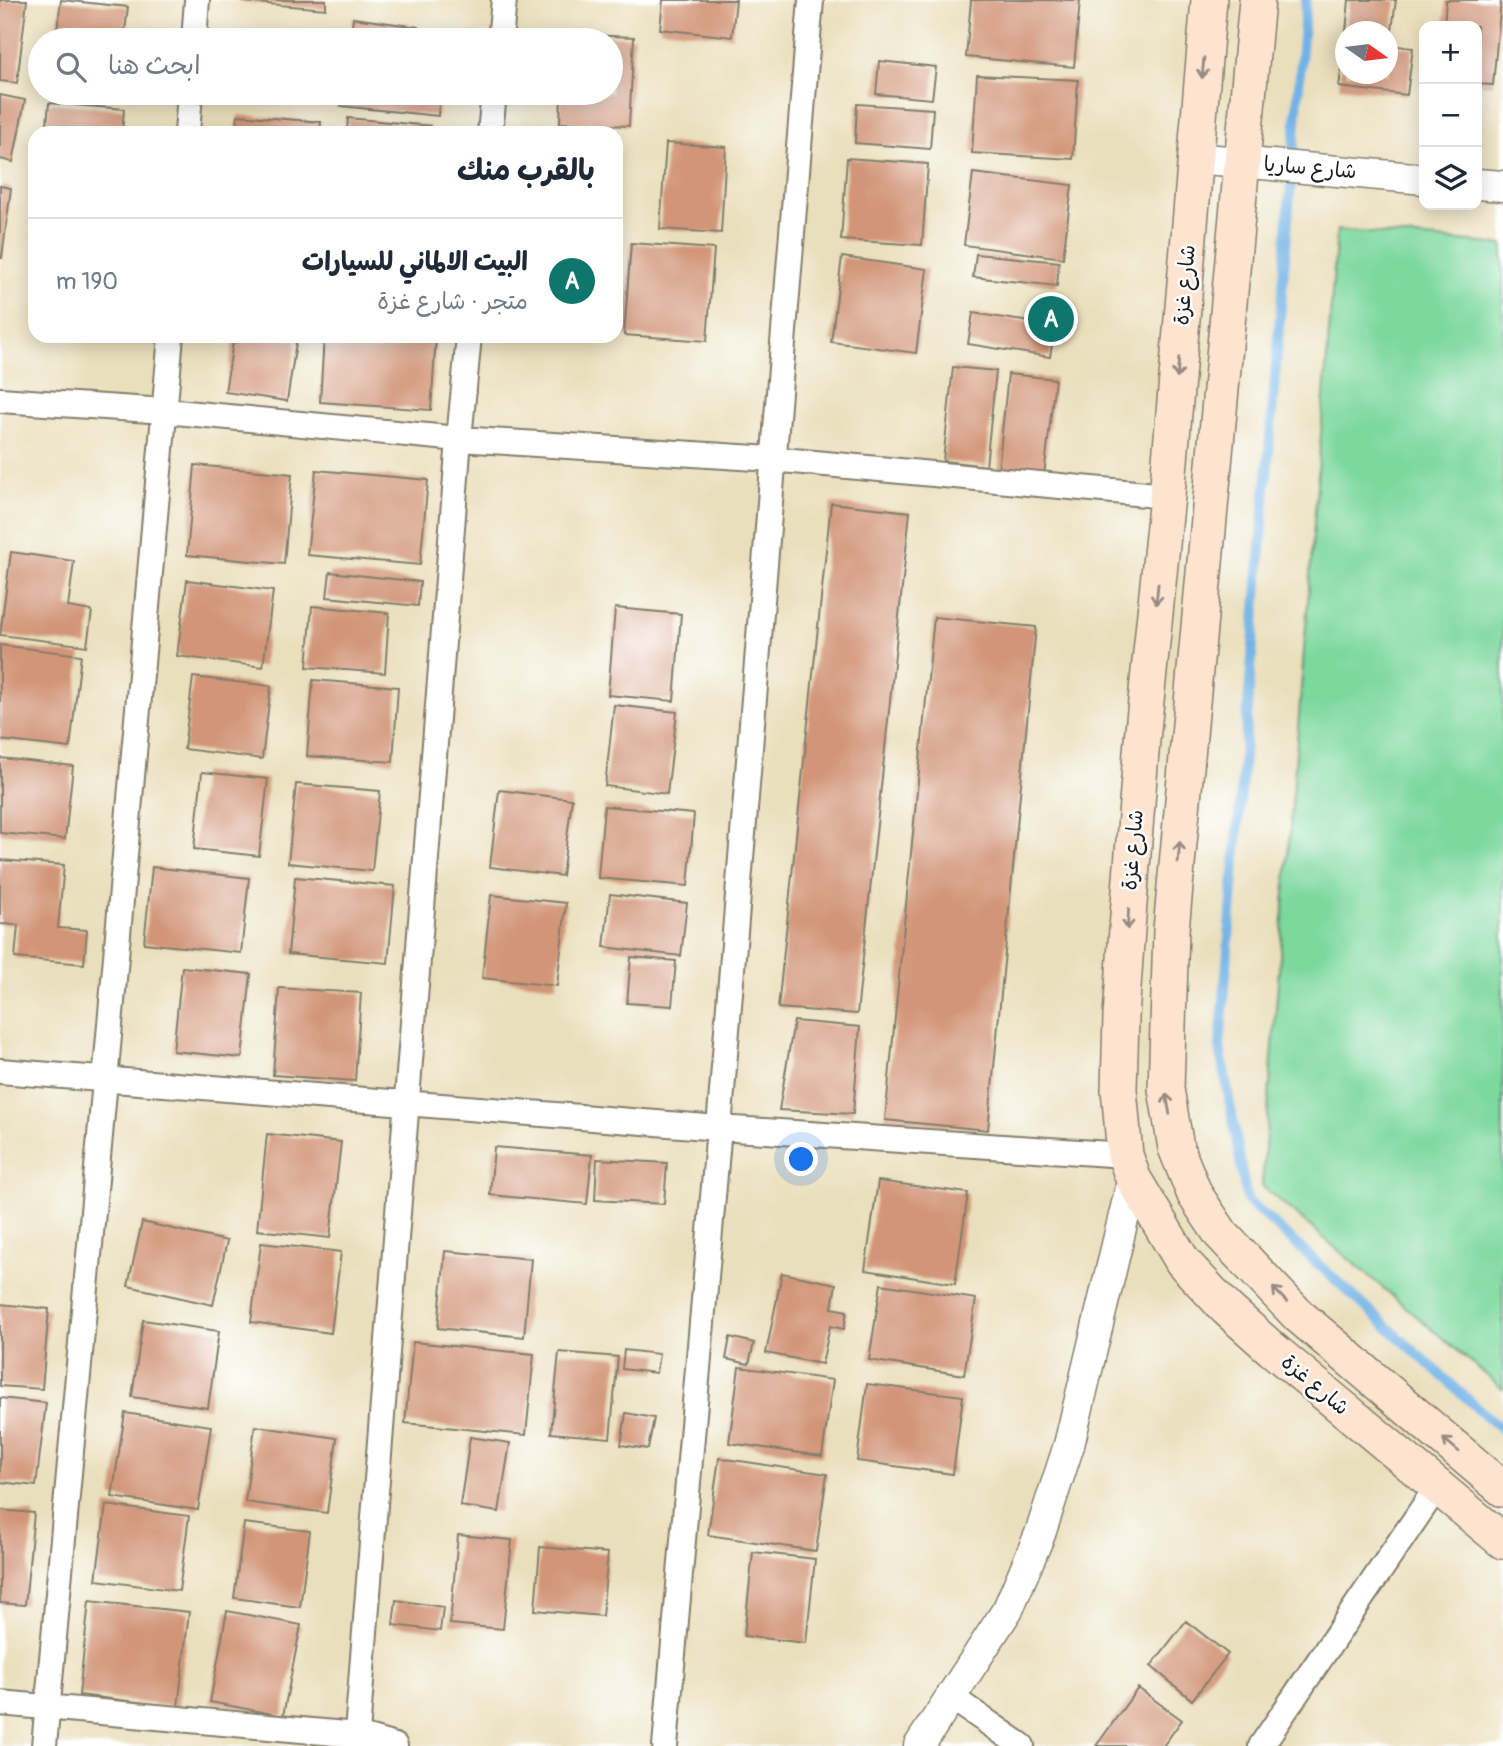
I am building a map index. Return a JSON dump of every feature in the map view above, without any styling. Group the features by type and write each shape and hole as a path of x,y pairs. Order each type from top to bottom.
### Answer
{"main road":[{"name":"شارع غزة","path":"1209,0 1167,496 1142,740 1121,1017 1119,1089 1129,1166 1183,1262 1226,1308 1503,1541"},
{"name":"شارع غزة","path":"1257,0 1171,930 1166,1089 1175,1148 1195,1195 1221,1234 1299,1316 1503,1489"}],"street":[{"path":"195,28 197,0"},
{"path":"500,28 504,0"},
{"path":"665,1746 719,1128 810,0"},
{"path":"188,126 189,105"},
{"path":"491,126 493,105"},
{"name":"شارع ساريا","path":"1195,158 1419,179"},
{"path":"1482,184 1503,186"},
{"path":"44,1746 170,343"},
{"path":"357,1740 468,343"},
{"path":"0,400 165,411 459,439 772,458 1167,496"},
{"path":"0,1071 719,1128 1129,1166 1069,1445 1040,1534 1008,1609 919,1746"},
{"path":"1261,1746 1437,1487"},
{"path":"951,1697 1022,1746"},
{"path":"0,1703 395,1746"}],"green space":[{"path":"1337,230 1503,245 1503,1389 1262,1186"}],"building":[{"path":"0,0 27,0 17,83 0,81"},
{"path":"61,0 128,7 125,28 58,28"},
{"path":"326,0 326,9 243,2"},
{"path":"663,0 736,0 732,37 660,29"},
{"path":"971,0 1080,0 1074,67 966,57"},
{"path":"1349,0 1396,0 1393,21 1347,21"},
{"path":"1446,0 1501,0 1493,85 1482,84 1482,21 1444,21"},
{"path":"353,18 418,28 352,28"},
{"path":"623,37 634,37 629,126 560,123 561,105 623,105"},
{"path":"1398,46 1413,48 1407,95 1339,87 1339,84 1398,84"},
{"path":"879,61 936,67 932,99 876,94"},
{"path":"977,75 1078,80 1073,159 972,153"},
{"path":"0,95 25,100 13,162 0,159"},
{"path":"857,104 933,109 930,149 855,143"},
{"path":"49,105 124,109 123,126 47,126"},
{"path":"341,105 439,105 438,116"},
{"path":"238,115 321,122 321,126 237,126"},
{"path":"348,118 430,126 347,126"},
{"path":"666,143 726,147 721,233 660,229"},
{"path":"847,158 928,164 922,245 841,240"},
{"path":"973,173 1072,185 1063,258 964,245"},
{"path":"0,186 11,188 2,258 0,258"},
{"path":"631,243 714,249 707,341 624,335"},
{"path":"976,254 1059,262 1057,286 973,277"},
{"path":"842,257 927,269 916,353 831,342"},
{"path":"973,313 1055,326 1050,357 968,344"},
{"path":"233,343 296,343 287,401 225,392"},
{"path":"324,343 436,343 431,410 320,402"},
{"path":"953,367 996,371 986,466 943,461"},
{"path":"1008,374 1055,379 1044,476 998,472"},
{"path":"195,465 292,474 284,564 187,555"},
{"path":"316,470 428,480 420,565 307,555"},
{"path":"831,503 910,512 857,1014 778,1008"},
{"path":"11,552 74,561 68,607 92,611 87,646 0,635"},
{"path":"330,572 420,582 418,606 327,597"},
{"path":"187,580 273,591 263,667 177,656"},
{"path":"312,606 389,613 385,673 307,667"},
{"path":"615,608 681,614 674,701 608,695"},
{"path":"934,617 1036,627 988,1130 885,1120"},
{"path":"0,645 81,655 70,748 0,740"},
{"path":"193,677 271,686 262,759 184,749"},
{"path":"313,680 398,687 393,762 307,756"},
{"path":"614,705 677,712 667,794 605,786"},
{"path":"0,758 73,766 65,839 0,833"},
{"path":"202,772 268,779 259,856 194,849"},
{"path":"296,784 380,791 372,871 288,863"},
{"path":"499,790 572,799 562,876 490,867"},
{"path":"604,806 694,814 688,886 598,878"},
{"path":"0,860 64,865 58,928 87,930 84,964 15,958 18,925 0,924"},
{"path":"152,867 249,878 241,953 144,943"},
{"path":"295,877 395,886 388,963 288,954"},
{"path":"610,894 687,903 681,956 604,947"},
{"path":"491,895 566,903 557,986 482,978"},
{"path":"631,957 676,961 672,1006 627,1003"},
{"path":"182,967 251,974 242,1058 173,1051"},
{"path":"279,988 361,993 355,1081 273,1075"},
{"path":"794,1021 860,1027 853,1114 779,1110"},
{"path":"267,1134 341,1142 330,1238 257,1230"},
{"path":"494,1147 592,1155 587,1204 490,1195"},
{"path":"597,1159 667,1163 664,1204 595,1200"},
{"path":"878,1181 968,1193 955,1284 865,1270"},
{"path":"142,1222 227,1241 213,1305 128,1286"},
{"path":"261,1243 341,1252 331,1333 251,1322"},
{"path":"445,1251 531,1259 524,1337 438,1328"},
{"path":"782,1273 836,1284 832,1308 847,1311 844,1329 830,1326 822,1364 766,1353"},
{"path":"881,1284 976,1299 964,1375 869,1360"},
{"path":"0,1304 49,1309 42,1389 0,1386"},
{"path":"143,1320 219,1331 208,1408 132,1397"},
{"path":"730,1337 754,1343 749,1364 726,1359"},
{"path":"413,1342 534,1354 526,1435 405,1423"},
{"path":"624,1350 659,1354 656,1373 622,1369"},
{"path":"559,1352 618,1357 610,1438 551,1433"},
{"path":"739,1367 833,1380 822,1456 729,1443"},
{"path":"867,1384 963,1396 953,1474 857,1461"},
{"path":"0,1398 46,1403 36,1486 0,1482"},
{"path":"125,1413 211,1426 198,1510 112,1497"},
{"path":"626,1413 654,1418 648,1449 621,1445"},
{"path":"255,1426 337,1438 327,1513 245,1502"},
{"path":"470,1437 510,1443 499,1512 460,1506"},
{"path":"719,1458 827,1474 816,1551 708,1535"},
{"path":"106,1505 189,1516 179,1591 96,1580"},
{"path":"0,1510 34,1513 25,1605 0,1603"},
{"path":"244,1523 310,1531 300,1607 234,1598"},
{"path":"458,1535 512,1540 503,1629 450,1624"},
{"path":"540,1547 608,1553 602,1616 535,1610"},
{"path":"753,1552 815,1559 806,1643 744,1636"},
{"path":"396,1600 443,1607 440,1631 393,1625"},
{"path":"89,1601 189,1612 178,1707 79,1695"},
{"path":"227,1611 301,1625 283,1716 210,1702"},
{"path":"1186,1621 1228,1654 1192,1700 1151,1666"},
{"path":"1138,1688 1182,1720 1163,1746 1096,1746"}],"waterway":[{"path":"1306,0 1220,1047 1247,1200 1503,1431"}],"place":[{"name":"البيت الالماني للسيارات","path":"1051,319"}]}
